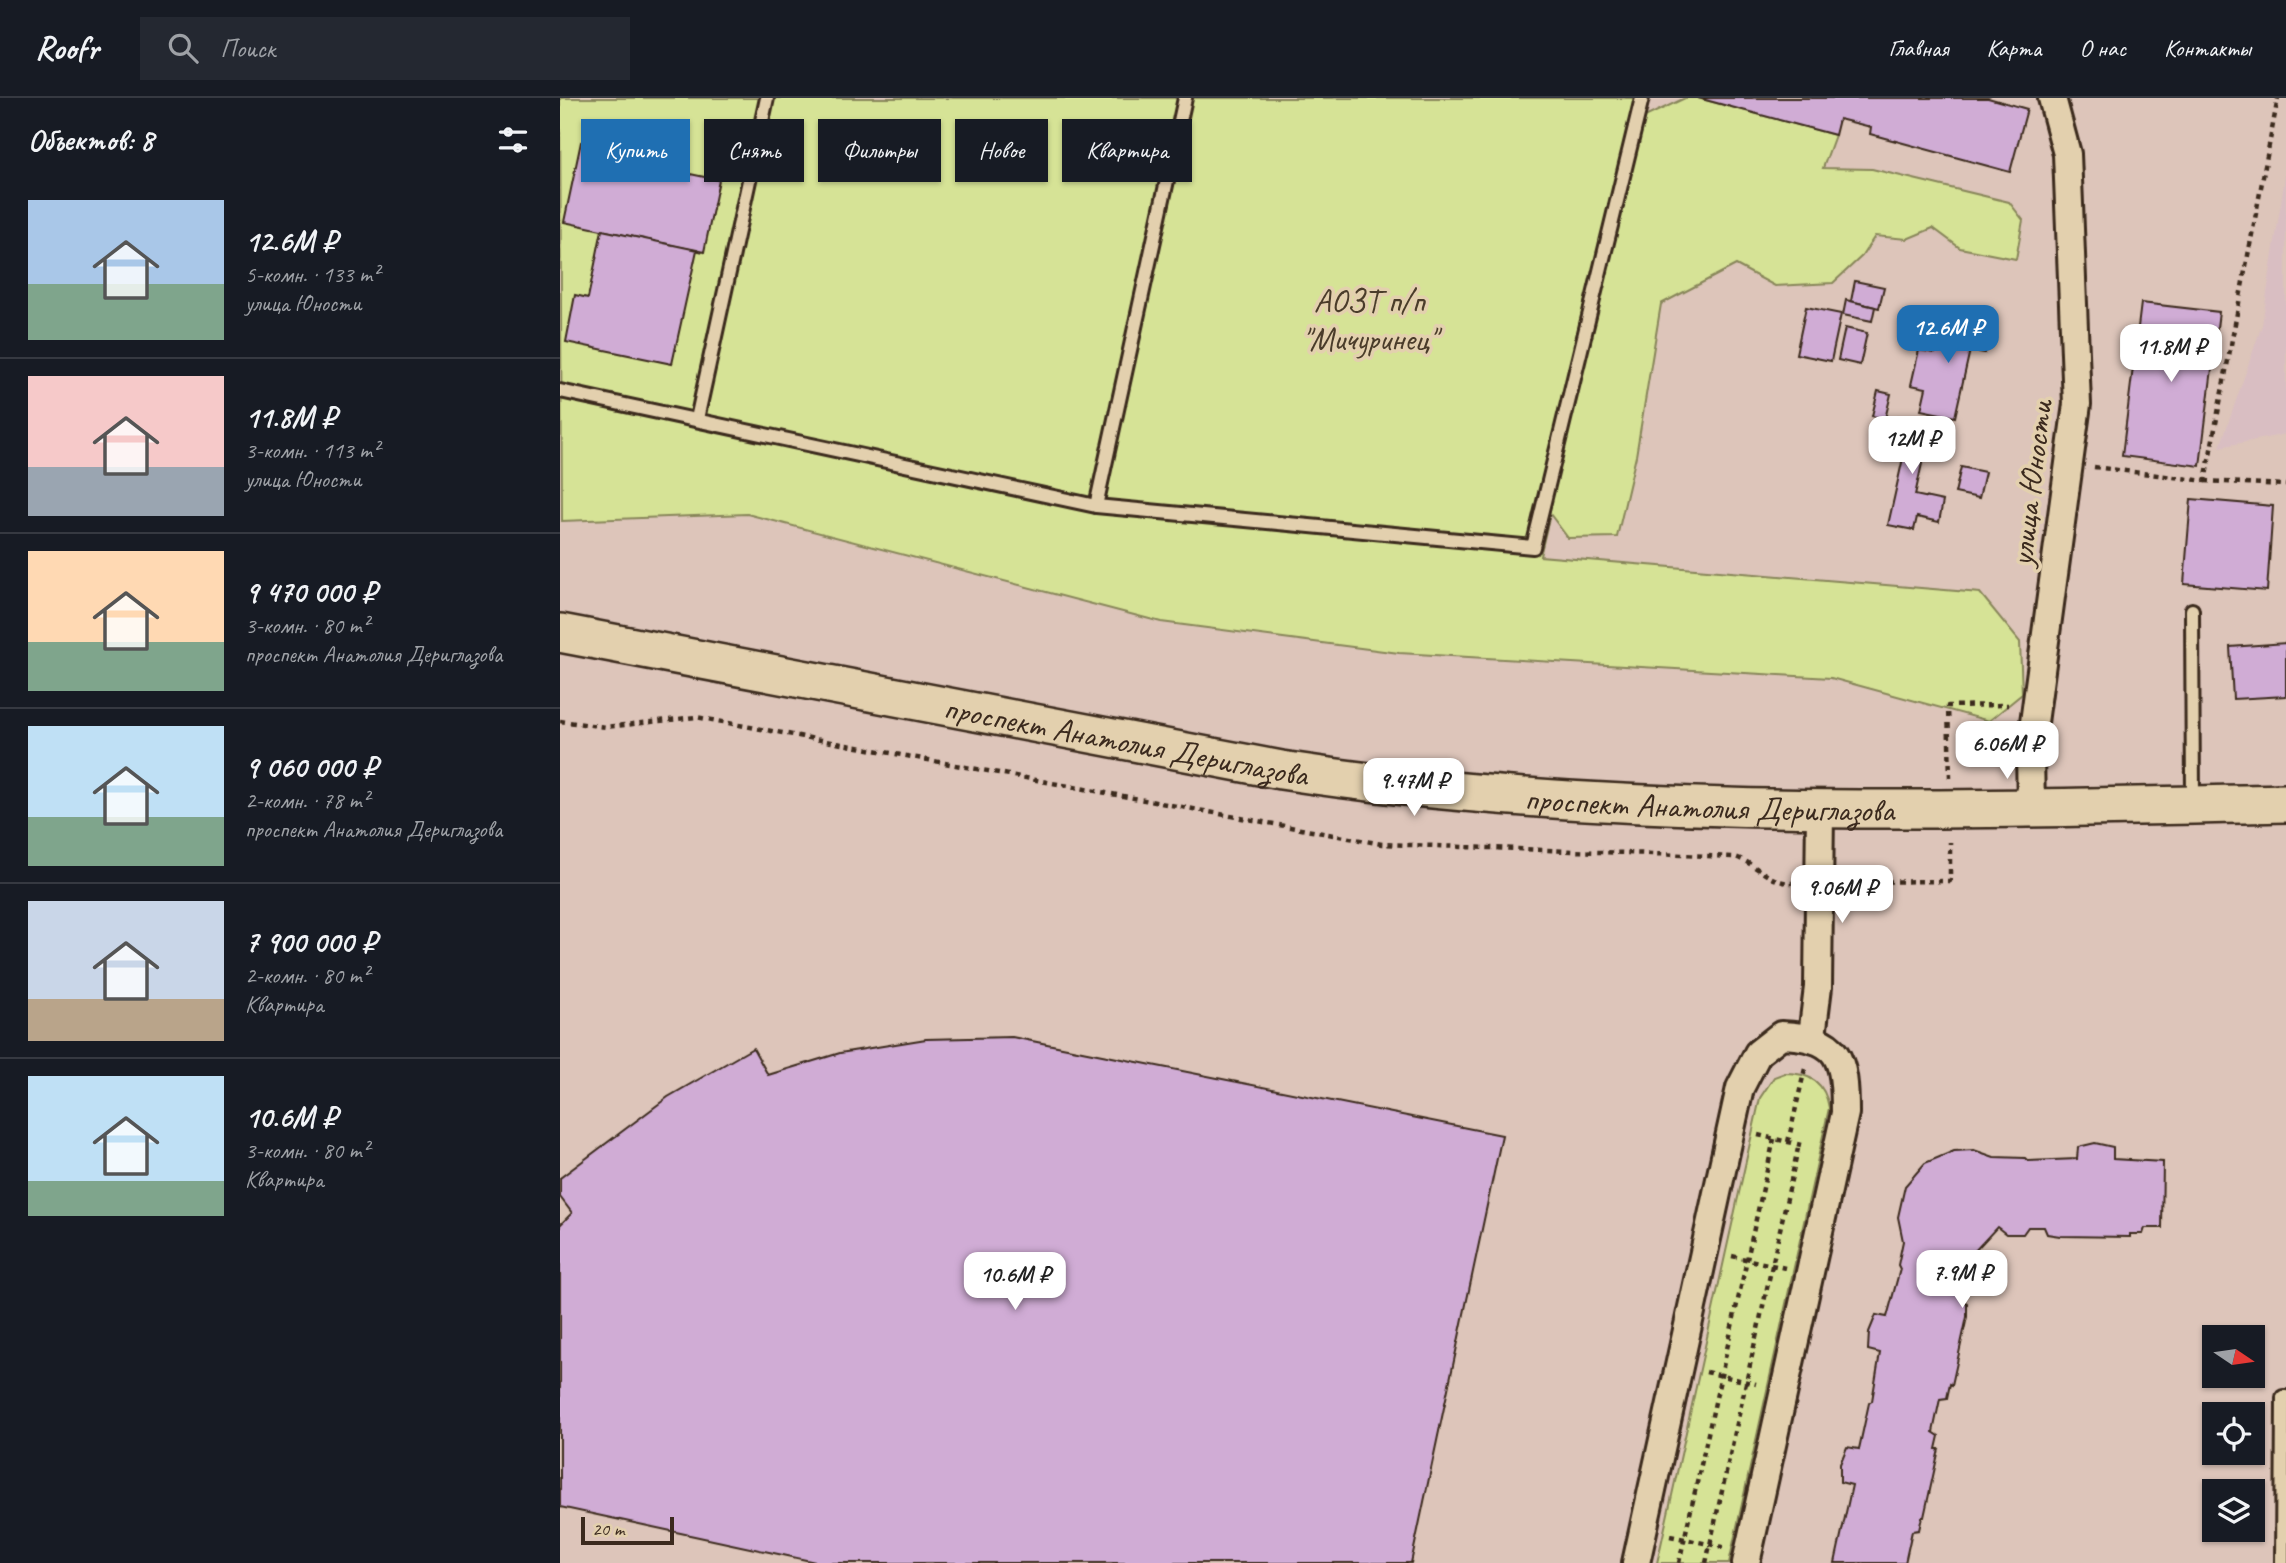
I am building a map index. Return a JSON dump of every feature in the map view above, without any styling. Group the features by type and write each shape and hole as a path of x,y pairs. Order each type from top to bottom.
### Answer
{"main road":[{"name":"проспект Анатолия Дериглазова","path":"560,633 1281,770 1382,786 1517,799 1820,810 2031,809 2286,803"}],"street":[{"name":"улица Юности","path":"2031,809 2030,752 2077,404 2068,168 2052,98"},
{"path":"1812,1036 1818,987 1820,810"},
{"path":"1636,1563 1740,1088 1758,1053 1781,1035 1812,1036 1835,1053 1845,1078 1845,1113 1747,1558"}],"lane":[{"path":"697,419 767,98"},
{"path":"1097,506 1185,98"},
{"path":"560,391 1097,506 1533,547 1642,98"},
{"path":"2192,610 2193,805"},
{"path":"2282,1563 2286,1383"}],"path":[{"path":"2205,481 2278,98"},
{"path":"2069,464 2205,481 2286,485"},
{"path":"1788,1142 1812,1036"},
{"path":"1731,1130 1836,1153"},
{"path":"1679,1563 1773,1139"},
{"path":"1706,1563 1799,1144"},
{"path":"1704,1251 1809,1273"},
{"path":"1679,1366 1784,1390"},
{"path":"1644,1530 1710,1544 1747,1558"}],"shaded area":[{"path":"2286,170 2286,434 2220,447 2262,325"}],"green space":[{"name":"АОЗТ п/п \"Мичуринец\"","path":"560,98 1649,98 1645,117 1685,98 1698,98 1835,135 1823,168 1872,169 2009,202 2023,220 2016,259 1960,248 1933,228 1907,239 1875,236 1862,256 1833,283 1775,286 1736,265 1661,304 1636,456 1617,537 1568,538 1550,514 1540,556 1980,593 2020,642 2022,694 1989,721 1831,678 1399,653 1161,622 747,514 562,521"},
{"path":"1785,1073 1802,1075 1815,1081 1824,1092 1829,1108 1729,1563 1657,1563 1760,1098 1774,1077"}],"building":[{"path":"1698,98 1988,98 2027,109 2010,172 1870,134 1871,127 1839,119 1835,135"},
{"path":"581,142 581,182 690,182 690,174 704,177 704,182 719,182 704,252 564,222"},
{"path":"602,230 697,250 672,364 566,342 575,295 588,298"},
{"path":"1855,281 1884,287 1879,308 1851,301"},
{"path":"1846,300 1875,307 1872,321 1843,315"},
{"path":"2141,303 2219,312 2200,466 2122,456"},
{"path":"1806,307 1841,314 1831,361 1796,354"},
{"path":"1943,317 1991,328 1985,353 1970,350 1955,417 1921,410 1926,388 1911,385 1919,350 1935,353"},
{"path":"1845,328 1867,333 1860,365 1838,360"},
{"path":"1878,391 1891,394 1885,419 1872,416"},
{"path":"1899,416 1931,423 1915,495 1943,501 1939,522 1917,517 1914,530 1888,525 1903,458 1891,456"},
{"path":"1961,467 1985,472 1979,498 1955,493"},
{"path":"2191,499 2273,506 2267,591 2184,584"},
{"path":"2286,643 2286,696 2233,699 2230,647"},
{"path":"1012,1037 1502,1135 1411,1563 820,1563 560,1507 560,1225 572,1213 560,1197 560,1178 668,1097 753,1048 768,1075 840,1053 926,1039"},
{"path":"2095,1143 2113,1147 2113,1159 2163,1162 2162,1228 2145,1228 2143,1234 2130,1234 2130,1237 2060,1236 2047,1234 2044,1227 2028,1227 2023,1234 2006,1234 1997,1227 1972,1254 1976,1263 1972,1280 1965,1283 1962,1300 1967,1303 1967,1317 1952,1385 1950,1384 1947,1398 1940,1399 1933,1432 1939,1436 1936,1449 1939,1449 1924,1517 1919,1530 1912,1531 1905,1563 1835,1563 1852,1485 1840,1482 1840,1464 1847,1447 1859,1449 1869,1403 1872,1401 1880,1353 1868,1350 1869,1332 1876,1315 1887,1317 1900,1269 1898,1265 1903,1241 1898,1217 1905,1186 1925,1163 1954,1151 1974,1150 1994,1157 2025,1158 2028,1161 2077,1159 2078,1147"}]}
